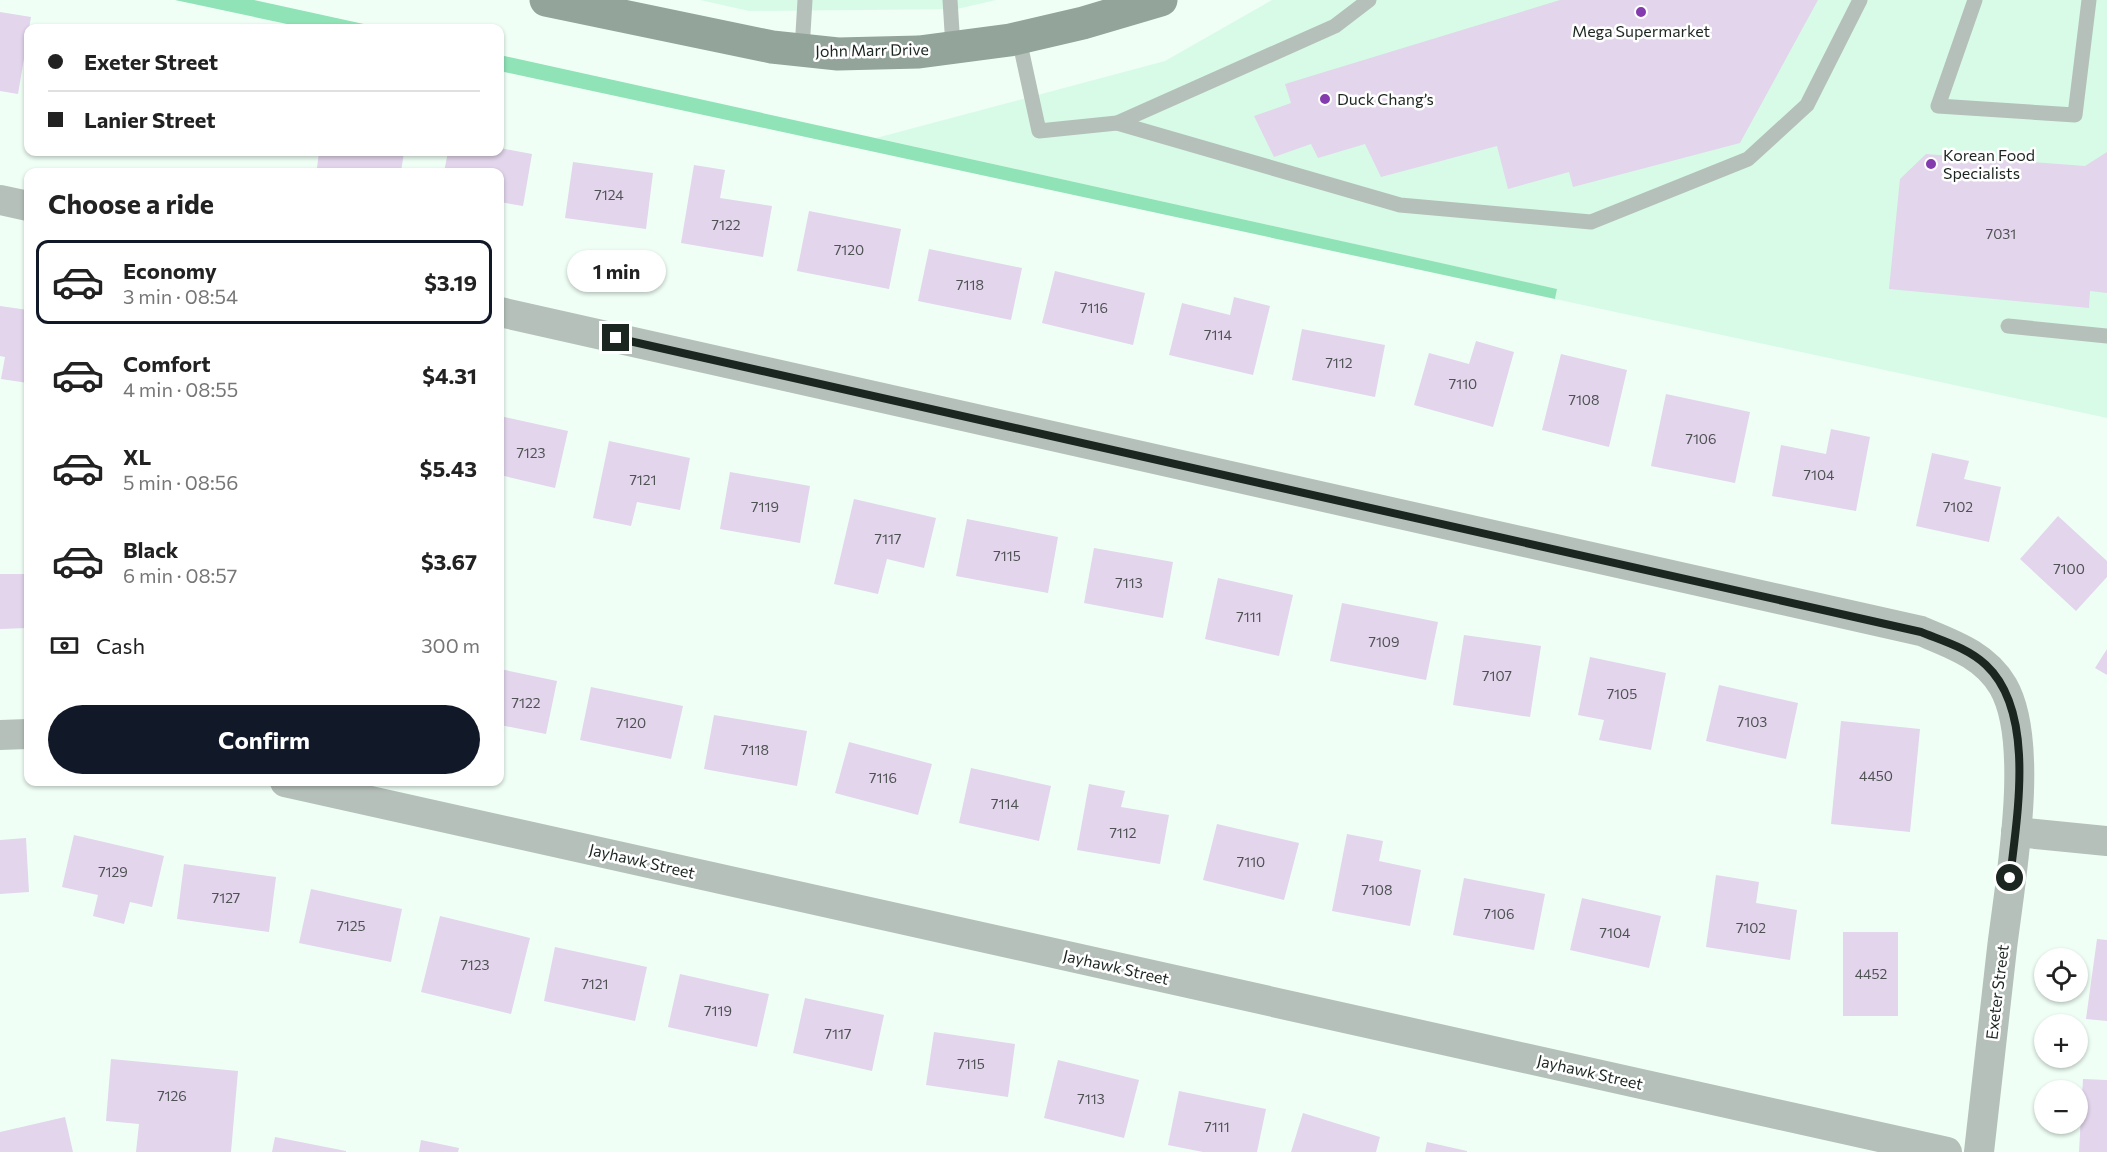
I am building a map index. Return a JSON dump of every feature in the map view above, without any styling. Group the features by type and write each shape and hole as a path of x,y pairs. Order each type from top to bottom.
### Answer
{"street":[{"name":"John Marr Drive","path":"546,0 772,47 838,54 919,51 1019,39 1161,0"},
{"path":"0,200 24,205"},
{"name":"Exeter Street","path":"504,313 1921,632 1964,649 1986,665 2003,686 2014,715 2020,761 2016,832 1979,1152"},
{"path":"0,735 24,734"},
{"name":"Jayhawk Street","path":"303,786 1947,1152"},
{"path":"2016,832 2107,841"}],"lane":[{"path":"802,50 805,0"},
{"path":"950,0 953,47"},
{"path":"1019,39 1039,131 1117,123 1335,26 1369,0"},
{"path":"1117,123 1400,205 1591,222 1748,159 1807,105 1860,0"},
{"path":"1975,0 1938,106 2075,115 2089,0"},
{"path":"2008,326 2107,336"}],"shaded area":[{"path":"700,0 996,0 957,9 749,11"},
{"path":"1272,0 2107,0 2107,418 1555,299 1557,289 876,138 1165,61"}],"green space":[{"path":"175,0 254,0 364,24 287,24"},
{"path":"504,56 1557,289 1555,299 504,72"}],"building":[{"path":"1560,0 1818,0 1740,143 1573,187 1569,172 1508,189 1497,146 1381,177 1365,144 1318,158 1311,144 1274,157 1254,116 1291,103 1285,84"},
{"path":"0,12 31,17 30,24 24,24 24,58 18,94 0,91"},
{"path":"504,149 532,154 523,206 504,203 504,168 445,168 447,156 504,156"},
{"path":"2107,152 2107,293 2090,291 2089,308 1889,289 1900,179 1926,154 2085,166"},
{"path":"318,156 403,156 402,168 317,168"},
{"path":"573,162 653,173 646,229 565,218"},
{"path":"694,165 725,170 720,198 772,206 763,257 681,243"},
{"path":"809,211 901,229 889,289 797,271"},
{"path":"929,249 1022,268 1011,320 918,301"},
{"path":"1055,271 1145,293 1133,345 1042,323"},
{"path":"1234,297 1270,306 1253,375 1169,355 1182,303 1230,315"},
{"path":"0,306 24,309 24,382 1,379 5,357 0,356"},
{"path":"1302,329 1385,345 1375,397 1292,380"},
{"path":"1476,341 1514,352 1493,427 1414,405 1429,353 1469,364"},
{"path":"1561,354 1627,370 1609,447 1542,430"},
{"path":"1666,394 1750,412 1735,483 1651,466"},
{"path":"504,417 568,431 555,488 504,476"},
{"path":"1831,429 1870,437 1856,511 1772,496 1781,445 1826,454"},
{"path":"609,441 690,458 680,510 637,502 631,526 593,518"},
{"path":"1932,453 1969,461 1964,479 2001,487 1989,542 1916,526"},
{"path":"730,472 810,486 800,543 720,529"},
{"path":"854,499 936,518 924,568 887,559 878,594 834,584"},
{"path":"2058,516 2107,561 2107,577 2076,611 2020,559"},
{"path":"967,519 1058,537 1048,593 956,576"},
{"path":"1094,548 1173,562 1163,618 1084,603"},
{"path":"0,574 24,574 24,628 0,629"},
{"path":"1218,578 1293,595 1279,656 1205,639"},
{"path":"1342,603 1438,622 1426,680 1330,661"},
{"path":"1464,635 1541,646 1530,717 1453,705"},
{"path":"2107,649 2107,675 2095,668"},
{"path":"1590,657 1666,673 1651,750 1599,740 1604,720 1578,715"},
{"path":"504,670 557,681 546,734 504,726"},
{"path":"1719,685 1798,703 1786,759 1706,741"},
{"path":"591,687 683,706 671,759 580,740"},
{"path":"714,715 807,731 797,786 704,769"},
{"path":"1841,721 1920,729 1910,832 1831,824"},
{"path":"849,742 932,764 918,815 835,793"},
{"path":"971,768 1051,786 1039,841 959,823"},
{"path":"1089,784 1125,791 1121,807 1169,815 1160,864 1077,850"},
{"path":"1217,824 1299,843 1284,900 1203,880"},
{"path":"1347,834 1383,841 1379,861 1421,870 1410,926 1332,911"},
{"path":"74,835 164,856 152,907 130,902 124,924 93,916 98,895 62,887"},
{"path":"26,838 29,892 0,894 0,840"},
{"path":"184,864 276,877 269,932 177,919"},
{"path":"1716,875 1759,882 1756,903 1797,910 1790,960 1706,947"},
{"path":"1464,878 1545,894 1534,950 1453,935"},
{"path":"311,889 402,909 391,962 299,943"},
{"path":"1582,898 1661,916 1649,968 1570,950"},
{"path":"440,916 530,938 511,1014 421,992"},
{"path":"1843,932 1898,932 1898,1016 1843,1016"},
{"path":"2097,939 2107,940 2107,1021 2088,1019 2087,1014"},
{"path":"555,947 647,967 635,1021 544,1001"},
{"path":"680,974 769,994 757,1047 668,1027"},
{"path":"805,998 884,1015 872,1071 793,1053"},
{"path":"934,1032 1015,1044 1008,1097 926,1085"},
{"path":"111,1059 238,1071 231,1152 136,1152 139,1124 106,1121"},
{"path":"1058,1060 1139,1080 1124,1138 1044,1118"},
{"path":"2083,1079 2107,1080 2107,1152 2079,1152 2080,1134 2088,1134 2088,1080"},
{"path":"1179,1091 1266,1109 1257,1152 1203,1152 1168,1145"},
{"path":"1303,1113 1380,1137 1376,1152 1291,1152"},
{"path":"65,1117 73,1152 0,1152 0,1132"},
{"path":"275,1137 346,1151 346,1152 272,1152"},
{"path":"421,1140 459,1148 458,1152 419,1152"},
{"path":"1427,1142 1467,1151 1467,1152 1425,1152"}],"place":[{"name":"Mega Supermarket","path":"1641,12"},
{"name":"Duck Chang’s","path":"1325,99"},
{"name":"Korean Food Specialists","path":"1931,164"}],"route":[{"path":"616,338 1921,632 1964,649 1986,665 2003,686 2014,715 2020,761 2016,832 2010,878"}]}
